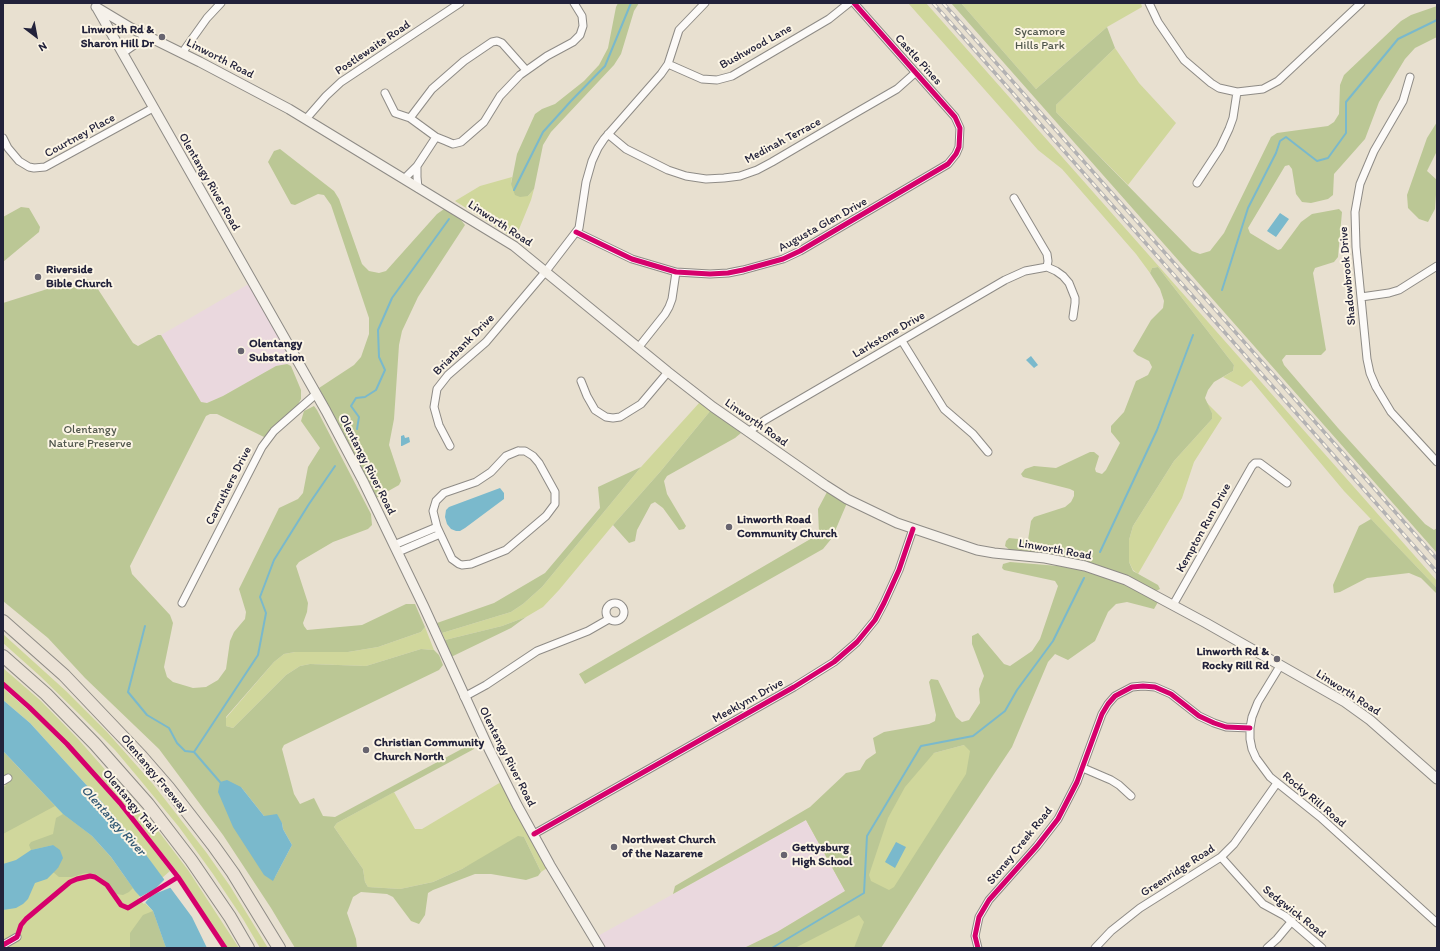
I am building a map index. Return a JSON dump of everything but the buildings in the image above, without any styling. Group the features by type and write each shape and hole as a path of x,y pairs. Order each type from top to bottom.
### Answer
{"highway":[{"name":"Olentangy Freeway","path":"3,621 64,676 114,727 155,772 233,873 279,948"},
{"name":"Olentangy Freeway","path":"3,656 46,694 86,734 148,804 191,860 230,917 248,948"}],"main road":[{"name":"Linworth Road","path":"95,5 147,36 257,92 306,119 514,246 668,372 748,432 846,499 913,529 977,550 1045,558 1085,566 1126,580 1345,702 1370,720 1437,779"},
{"name":"Olentangy River Road","path":"95,5 316,394 363,481 424,607 488,749 569,897 600,948"}],"street":[{"path":"182,53 207,18 221,3"},
{"name":"Postlewaite Road","path":"306,119 326,96 341,82 460,3"},
{"path":"385,93 395,114 410,118 436,136 453,144 461,142 484,122 500,96 526,70 547,56 573,42 580,35 583,26 582,16 574,3"},
{"name":"Briarbank Drive","path":"450,446 439,425 434,407 437,389 448,375 486,342 546,271 576,232 581,222 586,182 592,161 598,148 608,134 654,84 668,64 679,30 705,3"},
{"name":"Bushwood Lane","path":"668,64 702,79 717,80 732,76 829,19 849,3"},
{"name":"Castle Pines","path":"854,3 951,112 958,122 960,134"},
{"path":"1149,3 1158,22 1184,60 1219,88 1237,92 1263,89 1278,81 1361,3"},
{"path":"123,53 147,36"},
{"path":"410,118 432,89 464,61 492,42 497,41 502,43 526,70"},
{"name":"Medinah Terrace","path":"608,134 626,149 668,170 686,176 706,179 740,176 757,170 772,162 858,112 897,89 915,73"},
{"name":"Shadowbrook Drive","path":"1410,77 1403,101 1374,151 1360,184 1355,212 1356,247 1367,359 1370,373 1376,387 1391,412 1437,462"},
{"path":"1197,183 1220,148 1229,129 1233,118 1237,92"},
{"name":"Courtney Place","path":"3,138 6,150 24,165 34,168 45,167 153,108"},
{"name":"Augusta Glen Drive","path":"576,232 632,259 676,272 710,274 728,273 761,266 783,259 800,251 948,164 956,154 959,147 960,134"},
{"path":"404,179 417,166 436,136"},
{"path":"417,166 418,188"},
{"path":"1014,198 1046,254 1048,261 1047,267 1056,271 1069,283 1073,291 1076,303 1073,317"},
{"path":"1361,296 1389,293 1399,290 1437,266"},
{"name":"Larkstone Drive","path":"748,432 765,420 1005,280 1024,271 1047,267"},
{"path":"638,348 669,307 672,299 676,272"},
{"path":"902,340 944,409 973,434 988,452"},
{"path":"581,381 595,410 606,417 612,418 625,414 641,404 668,372"},
{"name":"Carruthers Drive","path":"182,603 262,447 274,431 316,394"},
{"path":"524,451 533,456 553,486 556,498 555,504 546,516 506,550 471,564 462,565 452,559 437,527 433,511 439,497 444,493 476,482 491,472 512,452 524,451"},
{"name":"Kempton Run Drive","path":"1173,605 1252,466 1255,463 1260,463 1287,483"},
{"path":"396,549 437,527"},
{"name":"Meeklynn Drive","path":"534,834 794,687 834,662 857,642 875,620 899,570 913,529"},
{"path":"396,549 440,534"},
{"path":"464,696 486,685 537,651 588,632 609,619"},
{"name":"Rocky Rill Road","path":"1280,666 1254,709 1250,728 1252,749 1256,758 1270,777 1320,817 1437,923"},
{"name":"Stoney Creek Road","path":"978,948 975,936 978,917 989,900 1037,846 1058,819 1077,782 1102,714 1108,704 1119,693 1132,687 1155,687 1164,690 1184,703 1199,716 1214,723 1226,727 1250,728"},
{"path":"1082,768 1111,780 1119,785 1130,796"},
{"name":"Greenridge Road","path":"1095,948 1111,931 1140,908 1221,857 1234,844 1277,783"},
{"name":"Sedgwick Road","path":"1221,857 1262,904 1292,921 1322,948"},
{"path":"1267,948 1277,939 1292,921"},
{"path":"3,945 17,937"}],"shaded area":[{"path":"252,282 296,359 287,364 276,366 223,396 207,403 201,402 161,335"},
{"name":"Gettysburg High School","path":"806,820 845,891 777,932 744,948 604,948 596,937"}],"green space":[{"path":"618,3 639,3 634,11 621,54 614,65 551,132 543,145 534,189 528,196 520,197 515,195 511,184 517,154 535,114 542,109 555,104 584,81 599,65 608,48"},
{"path":"908,3 926,3 1437,581 1437,588 1344,491 1251,380 1242,387 1223,377 1233,371 1234,365 1158,267 1152,268 1150,273 1136,254 1062,169 1038,150"},
{"path":"951,3 961,3 1036,89 1107,27 1115,48 1056,105 1056,112 1192,251 1200,254 1210,251 1224,233 1271,137 1277,133 1328,126 1334,122 1339,114 1340,85 1344,75 1401,21 1411,15 1437,6 1437,37 1415,48 1405,59 1379,102 1365,139 1334,174 1333,195 1328,199 1311,203 1302,202 1296,194 1292,169 1289,165 1285,166 1248,228 1250,233 1278,250 1281,249 1301,222 1312,214 1339,209 1342,212 1338,257 1334,262 1315,268 1313,273 1326,350 1321,355 1286,355 1282,360 1284,365 1338,428 1425,524 1434,530 1437,528 1437,553"},
{"name":"Sycamore Hills Park","path":"961,3 1141,3 1142,7 1107,27 1036,89"},
{"path":"1115,48 1139,83 1176,123 1128,185 1056,112 1056,105"},
{"path":"1437,122 1437,151 1427,171 1437,180 1435,209 1428,222 1419,219 1408,208 1407,195 1427,138"},
{"path":"280,149 334,191 339,199 362,264 369,271 379,273 386,271 437,214 444,209 461,220 465,225 418,297 402,331 399,345 394,419 389,445 401,481 399,485 376,498 319,388 354,365 361,357 369,334 369,318 331,205 324,195 318,194 295,205 291,204 268,162 274,151"},
{"path":"512,177 511,184 528,196 534,189 515,239 455,201 480,186"},
{"path":"21,207 29,208 40,227 39,232 3,262 3,217"},
{"path":"1158,267 1234,365 1233,371 1214,382 1208,390 1205,398 1212,413 1212,419 1174,461 1133,526 1129,540 1129,562 1133,571 1158,585 1160,589 1156,591 1102,567 1075,559 1050,554 1011,551 1005,546 1006,541 1009,538 1028,540 1031,521 1034,517 1065,507 1071,502 1074,496 1074,491 1070,489 1023,477 1021,474 1025,469 1034,466 1056,468 1090,452 1094,452 1099,456 1095,469 1096,472 1102,474 1106,470 1120,443 1111,432 1111,426 1124,412 1136,381 1148,375 1152,367 1149,361 1137,355 1133,351 1151,320 1163,308 1164,301 1160,289 1150,273 1152,268"},
{"name":"Olentangy Nature Preserve","path":"79,279 92,280 133,343 138,346 158,335 161,335 201,402 207,403 223,396 276,366 287,364 291,366 301,390 301,399 292,415 268,437 264,437 217,414 210,414 206,416 130,566 132,574 170,615 173,623 164,667 167,677 173,682 193,688 206,687 218,680 226,669 230,641 234,632 245,619 246,612 239,589 279,508 298,499 303,493 308,467 320,448 301,421 304,411 314,406 371,514 372,525 368,529 333,542 299,562 296,566 308,603 307,612 303,623 304,626 307,630 362,625 406,604 415,604 425,627 421,632 378,647 348,652 295,652 284,654 274,662 226,717 226,726 233,728 286,675 300,666 310,664 366,666 421,649 434,650 439,655 443,665 439,670 284,745 282,749 294,794 300,804 314,798 323,816 335,817 471,744 474,749 337,823 334,827 363,869 365,882 368,887 400,889 433,882 462,869 518,836 524,837 541,872 538,876 526,880 491,874 475,874 433,890 428,893 425,915 419,924 411,921 393,897 387,894 361,892 353,897 347,913 356,939 357,948 295,948 271,908 223,835 159,749 85,678 48,638 3,601 3,303","holes":["241,787 264,816 282,823 283,829 292,845 275,877"]},
{"path":"700,402 711,410 660,472 543,607 526,617 502,626 445,640 442,633 511,612 523,604 542,587 641,467"},
{"path":"1206,402 1222,418 1194,462 1182,498 1138,574 1133,570 1129,562 1129,540 1133,526 1174,461 1212,419 1212,413"},
{"path":"711,410 741,433 735,438 667,476 664,481 667,494 686,526 684,529 679,530 663,508 655,502 651,504 637,530 635,541 629,543 613,525 660,472"},
{"path":"641,467 542,587 523,604 511,612 442,633 437,623 494,603 545,573 600,508 598,487"},
{"path":"827,492 847,503 832,538 823,549 585,684 579,674 819,534 818,509"},
{"path":"1371,519 1437,588 1437,594 1421,578 1409,573 1367,578 1340,592 1334,593 1333,585 1359,526"},
{"path":"1010,562 1070,567 1126,585 1158,602 1154,609 1127,602 1116,604 1108,612 1095,641 1068,660 1055,654 1048,662 1012,747 940,855 881,948 854,948 864,922 859,915 795,948 744,948 777,932 845,891 806,820 673,894 675,886 810,807 846,773 860,770 866,760 876,753 873,738 884,732 929,724 935,721 936,715 929,682 931,679 938,680 956,717 962,722 969,720 980,703 979,689 984,676 972,644 972,636 978,633 1004,664 1010,666 1032,651 1040,639 1058,586 1055,581 1004,570 1002,568 1003,564","holes":["964,745 970,751 966,774 894,887 889,890 871,881 869,875 888,818 905,787 934,753"]},
{"path":"526,617 511,628 451,657 445,640 502,626"},
{"path":"425,627 434,650 421,649 366,666 310,664 300,666 286,675 233,728 226,726 226,718 274,662 284,654 295,652 348,652 378,647 421,632"},
{"path":"3,634 66,691 107,732 153,784 206,852 230,886 268,948 260,948 213,874 179,827 115,750 40,676 3,643"},
{"path":"3,668 41,701 79,740 153,824 188,870 239,948 226,948 179,874 124,805 78,754 3,682"},
{"path":"3,688 35,716 74,755 121,808 170,871 162,878 141,848 101,801 30,723 3,700"},
{"path":"993,743 875,948 775,948 852,903 806,820 934,753 964,745"},
{"path":"3,751 55,806 3,834 3,787 6,786 3,777"},
{"path":"21,770 56,806 92,836 153,911 166,948 3,948 3,787"},
{"path":"501,782 547,868 541,872 524,837 462,869 433,882 400,889 368,887 365,882 363,869 334,827 337,823 394,792 415,829 422,829"},
{"path":"63,814 92,836 111,857 133,888 129,892 123,895 116,894 107,882 96,874 85,873 72,877 59,877 53,872 58,868 53,845 31,850 29,845 31,842 53,834 56,818"},
{"path":"153,911 166,948 130,948 130,933 143,915"}],"water":[{"path":"1280,213 1289,219 1276,237 1267,231"},
{"path":"1031,356 1038,365 1034,368 1026,360"},
{"path":"404,435 405,438 409,437 410,442 401,446 401,436"},
{"path":"500,488 504,493 504,499 465,528 460,531 456,531 451,529 447,524 445,517 446,510 449,507"},
{"name":"Olentangy River","path":"3,700 30,723 101,801 141,848 192,917 207,948 166,948 153,911 135,891 111,857 92,836 63,814 3,751"},
{"path":"227,780 241,787 264,816 277,814 282,823 283,829 292,845 273,881 264,875 233,827 218,792 220,782"},
{"path":"896,842 906,847 895,868 885,862"},
{"path":"53,845 60,850 63,858 58,868 47,879 35,883 28,899 23,904 16,908 3,910 3,864 16,860 31,850"}],"pier":[{"path":"165,879 172,887 150,897 144,904 138,898 155,889"}],"waterway":[{"path":"514,190 543,132 605,66 631,3"},
{"path":"1222,290 1248,208 1276,153 1280,141 1286,137 1317,161 1328,158 1346,133 1346,102 1398,39 1437,20"},
{"path":"357,429 359,417 351,406 356,398 365,397 376,390 385,370 379,357 378,330 392,298 449,219"},
{"path":"1100,552 1157,430 1193,335"},
{"path":"194,752 258,655 266,613 260,597 274,560 335,466"},
{"path":"772,948 864,893 867,836 921,746 973,736 1005,711 1017,690 1053,641 1084,578"},
{"path":"145,626 128,692 147,715 169,728 177,743 185,751 194,752 220,782"}],"railway":[{"path":"933,3 1437,572"},
{"path":"943,3 1437,559"}],"cycle path":[{"path":"576,232 632,259 676,272 710,274 728,273 783,259 800,251 948,164 956,154 959,147 960,128 955,117 854,3"},
{"path":"534,834 794,687 834,662 857,642 875,620 899,570 913,529"},
{"name":"Olentangy Trail","path":"3,684 67,744 120,803 178,877 225,948"},
{"path":"978,948 975,936 979,917 989,900 1037,846 1058,819 1077,782 1102,714 1115,696 1132,687 1155,687 1171,694 1199,716 1214,723 1226,727 1250,728"},
{"path":"3,945 17,937 21,925 26,919 70,882 77,879 90,876 95,877 107,885 121,905 128,908 178,877"}],"place":[{"name":"Linworth Rd & Sharon Hill Dr","path":"162,37"},
{"name":"Riverside Bible Church","path":"38,277"},
{"name":"Olentangy Substation","path":"241,351"},
{"name":"Linworth Road Community Church","path":"729,527"},
{"name":"Linworth Rd & Rocky Rill Rd","path":"1277,659"},
{"name":"Christian Community Church North","path":"366,750"},
{"name":"Northwest Church of the Nazarene","path":"614,847"},
{"name":"Gettysburg High School","path":"784,855"}]}
